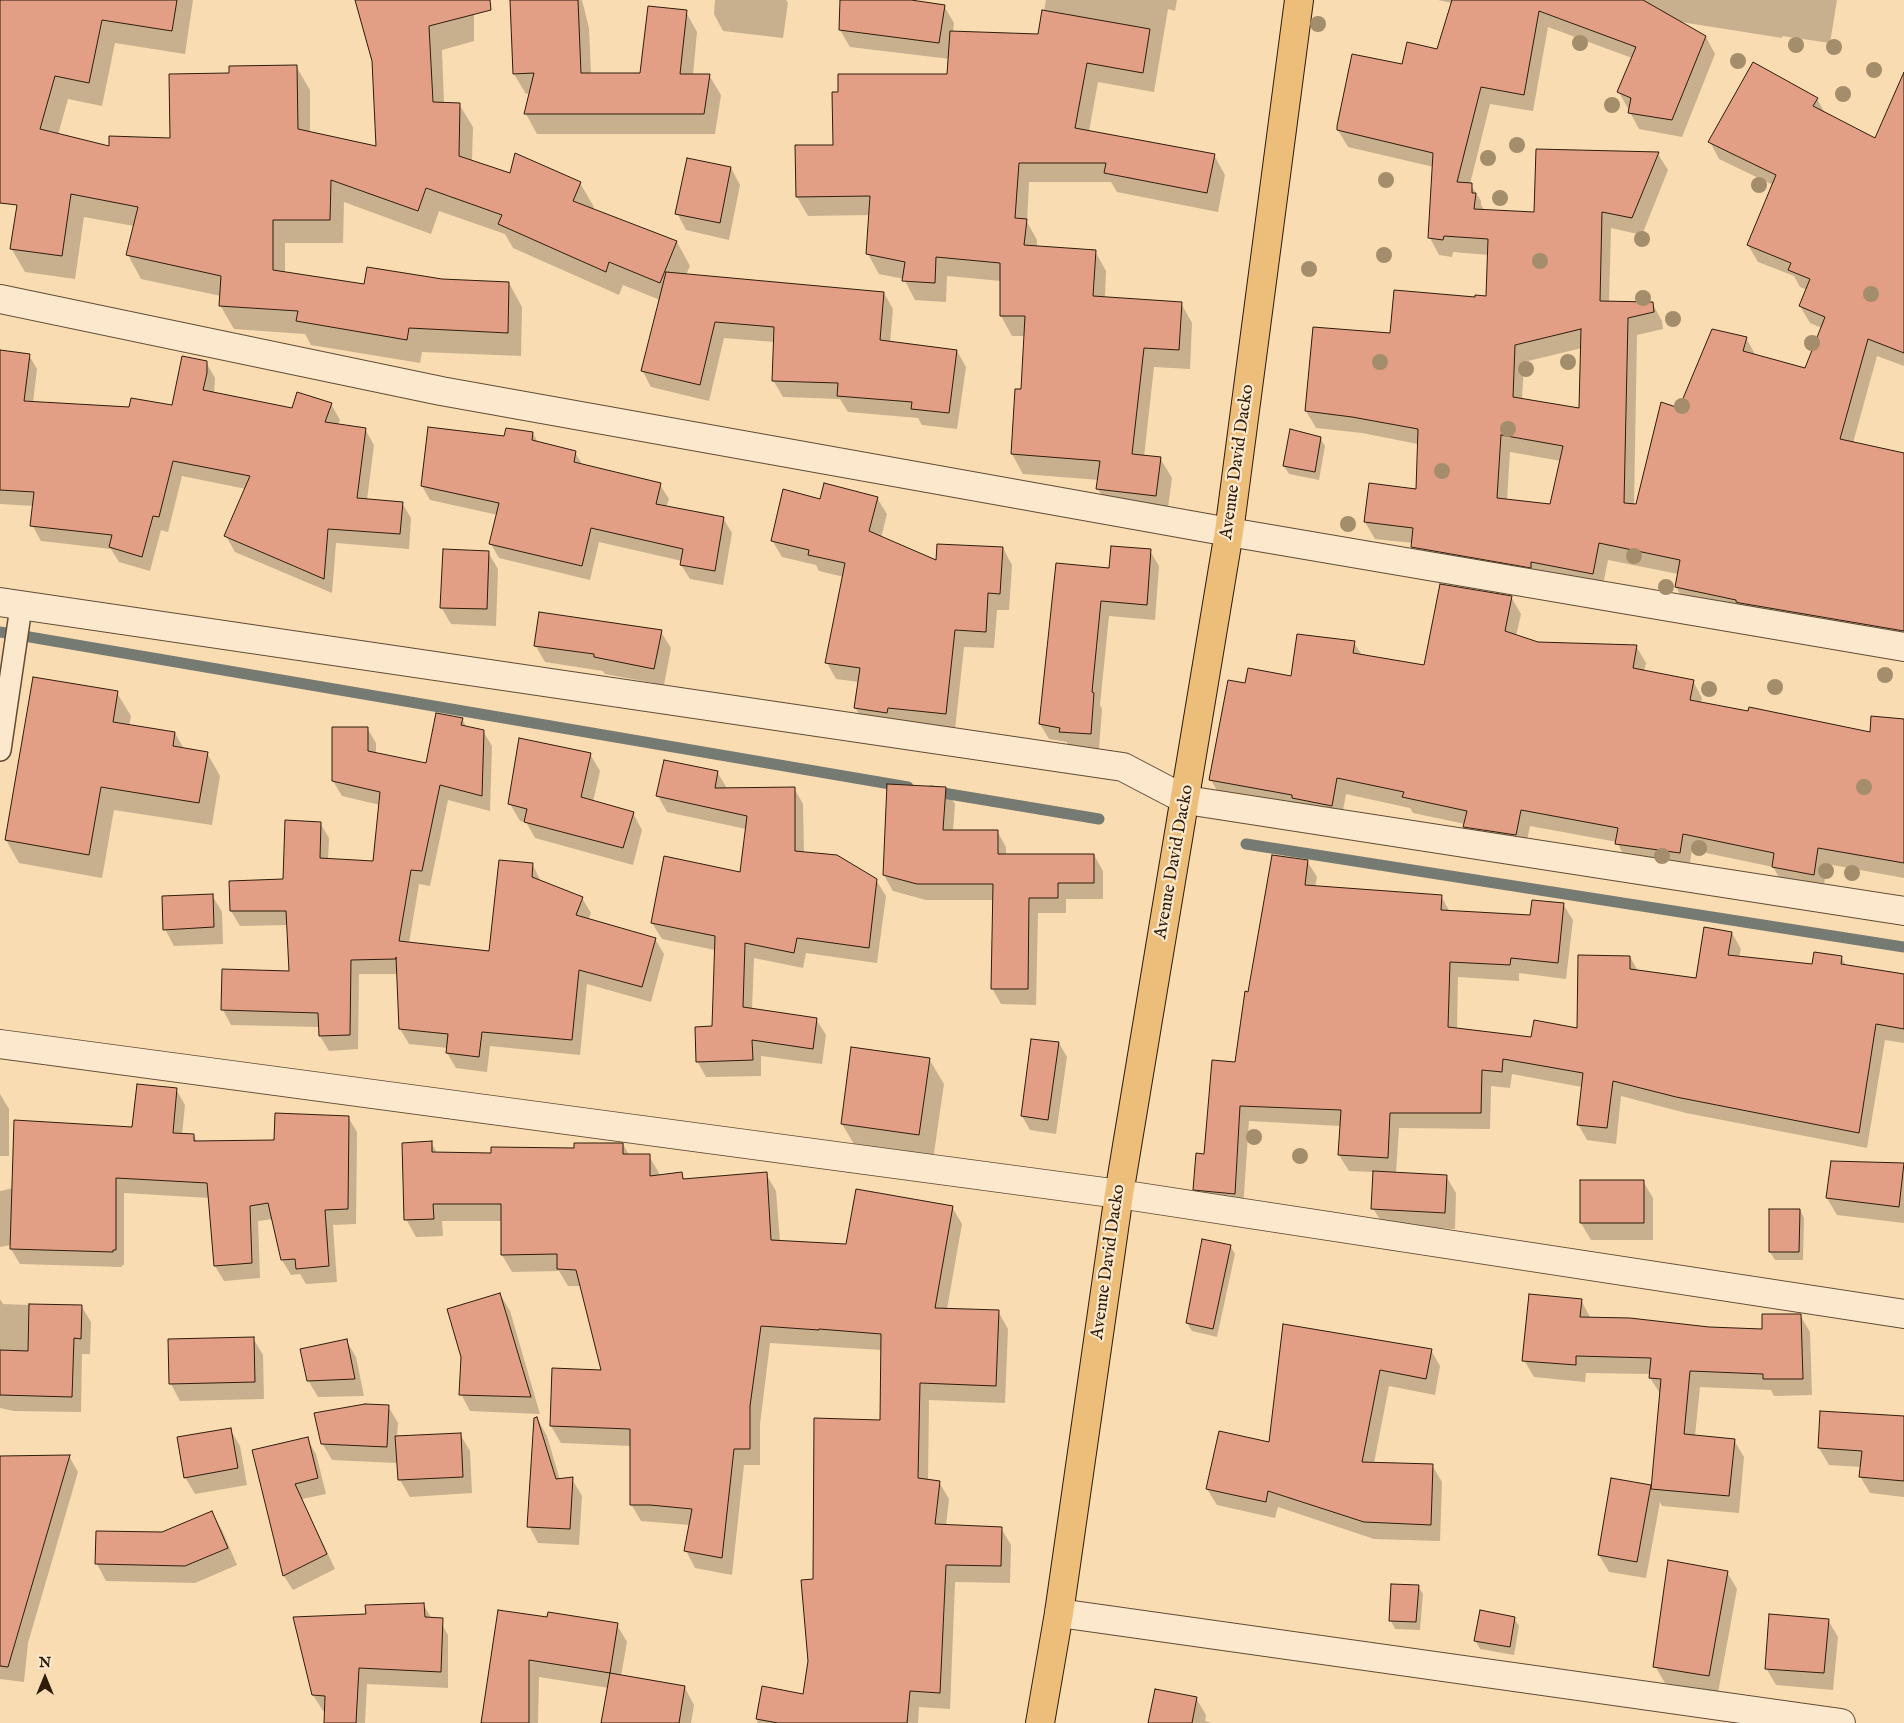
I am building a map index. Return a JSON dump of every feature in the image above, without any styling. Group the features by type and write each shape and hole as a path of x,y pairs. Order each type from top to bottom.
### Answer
{"main road":[{"name":"Avenue David Dacko","path":"1040,1723 1060,1613 1118,1194 1230,532 1299,0"}],"street":[{"path":"0,299 441,391 1230,532 1904,647"},
{"path":"13,610 378,657 1123,767 1186,800 1904,911"},
{"path":"0,1044 1118,1194 1904,1314"},
{"path":"1060,1613 1841,1723"}],"lane":[{"path":"0,750 15,649 13,610"}],"building":[{"path":"0,0 177,0 172,31 102,20 89,83 55,76 40,129 109,146 109,136 170,138 169,74 229,73 229,66 297,65 298,129 376,146 372,61 355,0 490,0 491,10 429,26 433,102 460,103 459,156 510,173 515,153 581,182 573,201 677,241 660,283 609,262 606,272 498,224 502,215 426,188 418,211 331,180 330,220 273,220 273,270 364,284 367,267 442,279 509,282 508,333 409,328 407,340 296,321 298,311 219,306 221,276 126,255 138,207 71,194 62,256 10,249 17,205 0,203"},
{"path":"510,0 578,0 581,73 640,73 648,6 687,10 680,74 710,74 704,114 524,114 534,73 513,74"},
{"path":"840,0 911,0 945,5 939,43 839,30"},
{"path":"1452,0 1643,0 1706,36 1672,120 1628,113 1631,98 1617,92 1636,47 1539,11 1524,95 1481,87 1457,182 1472,183 1472,193 1476,193 1474,209 1534,212 1536,149 1659,152 1632,218 1602,212 1600,301 1653,302 1654,312 1628,318 1624,503 1636,504 1661,402 1679,408 1712,329 1747,337 1743,351 1805,368 1825,317 1799,306 1810,279 1788,270 1791,263 1747,245 1776,175 1708,142 1753,62 1818,98 1813,106 1875,138 1904,72 1904,353 1868,339 1840,439 1904,453 1904,631 1740,603 1736,602 1736,600 1675,587 1680,560 1599,543 1593,574 1531,562 1531,568 1411,547 1413,528 1364,522 1369,483 1416,489 1418,429 1305,411 1313,327 1390,333 1394,290 1475,297 1475,295 1486,296 1488,239 1444,236 1443,240 1428,238 1433,153 1337,130 1337,126 1352,54 1402,64 1407,42 1437,49","holes":["1581,329 1579,408 1513,397 1515,345","1501,435 1563,446 1550,504 1497,498"]},
{"path":"1042,10 1150,29 1143,73 1087,63 1075,128 1215,154 1207,193 1104,173 1106,163 1019,163 1015,218 1027,219 1024,245 1096,250 1093,296 1182,302 1179,350 1144,348 1132,454 1161,457 1156,496 1096,489 1100,461 1011,454 1015,389 1021,389 1025,316 1000,316 1000,263 936,257 935,283 902,281 905,262 866,254 870,196 796,197 795,145 833,145 832,92 838,92 838,74 947,74 950,31 1038,34"},
{"path":"687,158 731,167 720,223 675,214"},
{"path":"666,272 884,292 880,340 957,350 949,413 911,409 912,402 837,396 838,383 772,381 774,327 715,322 700,385 641,371"},
{"path":"0,350 30,354 24,401 129,407 131,398 172,405 182,356 207,361 207,373 203,390 292,408 297,392 332,403 325,422 366,428 357,498 403,502 400,534 328,529 324,579 224,536 250,476 173,461 159,517 153,516 142,557 109,547 112,535 30,526 34,492 0,490"},
{"path":"428,427 504,436 506,428 533,432 532,440 576,451 574,462 661,483 656,504 724,517 715,571 680,565 683,549 591,528 582,566 489,544 499,503 421,486"},
{"path":"1290,429 1321,437 1315,472 1283,466"},
{"path":"824,483 878,497 869,531 936,560 937,544 1003,547 1000,594 988,593 986,632 955,630 946,714 888,708 887,713 854,708 860,668 825,663 845,563 808,555 809,550 771,541 783,489 820,499"},
{"path":"1111,546 1151,549 1147,605 1101,601 1092,692 1094,693 1091,734 1059,732 1060,728 1039,724 1056,563 1109,568"},
{"path":"443,549 489,551 487,609 440,608"},
{"path":"1440,584 1512,596 1505,631 1538,642 1637,645 1633,668 1694,680 1690,700 1748,711 1749,707 1870,732 1871,716 1904,719 1904,863 1818,848 1814,875 1772,867 1774,853 1683,834 1680,853 1615,844 1618,828 1521,810 1516,835 1463,827 1467,811 1402,797 1404,792 1337,778 1332,806 1292,798 1292,795 1209,780 1228,680 1245,683 1248,668 1291,676 1297,634 1355,641 1353,653 1424,665"},
{"path":"539,612 662,630 654,669 594,657 594,654 534,646"},
{"path":"33,677 118,691 113,722 175,732 173,746 208,752 199,803 101,787 89,855 5,840"},
{"path":"436,713 463,718 461,725 484,730 482,796 440,785 422,871 411,870 399,941 489,951 499,860 533,863 532,877 583,897 576,915 656,938 642,987 579,970 572,1040 482,1032 479,1057 446,1053 448,1034 399,1029 396,957 396,959 351,960 350,1035 319,1036 318,1013 221,1010 222,969 289,971 286,911 230,911 229,881 283,879 285,820 321,822 320,858 373,861 380,792 332,781 332,727 368,727 368,751 426,763"},
{"path":"519,738 591,753 581,797 634,812 623,848 524,822 527,809 508,804"},
{"path":"664,760 718,771 715,788 795,787 795,851 837,855 877,879 869,948 797,938 794,953 745,943 743,1007 817,1018 813,1049 752,1040 753,1060 696,1062 695,1027 712,1026 715,936 651,923 664,856 740,872 747,816 656,796"},
{"path":"887,784 946,787 943,830 998,830 998,854 1094,854 1094,883 1058,883 1058,898 1029,898 1028,989 991,989 993,884 917,884 883,875"},
{"path":"1272,855 1308,860 1305,885 1442,895 1441,910 1530,915 1532,900 1564,903 1558,963 1511,958 1510,965 1450,962 1448,1027 1531,1037 1534,1020 1577,1028 1578,955 1630,956 1630,969 1696,978 1704,927 1732,932 1728,955 1812,964 1814,952 1842,956 1841,964 1904,974 1904,1029 1876,1024 1859,1133 1676,1097 1613,1081 1607,1128 1577,1125 1583,1073 1503,1059 1502,1072 1482,1070 1481,1113 1390,1113 1388,1158 1338,1155 1341,1110 1240,1106 1235,1194 1193,1190 1196,1153 1204,1154 1212,1060 1235,1062 1245,991 1248,992"},
{"path":"213,894 214,927 163,930 162,896"},
{"path":"1031,1039 1059,1042 1048,1120 1021,1116"},
{"path":"851,1047 930,1058 919,1135 841,1124"},
{"path":"137,1084 177,1088 173,1133 194,1134 194,1141 274,1140 275,1113 349,1116 348,1209 325,1210 329,1266 296,1269 295,1259 281,1260 268,1203 250,1206 252,1263 214,1266 207,1183 116,1178 116,1250 113,1250 113,1252 10,1249 14,1120 132,1127"},
{"path":"432,1141 432,1152 491,1153 491,1147 574,1148 574,1143 623,1143 623,1154 650,1154 650,1176 682,1172 683,1179 767,1172 771,1240 846,1244 856,1189 953,1206 935,1308 999,1310 996,1386 920,1383 918,1478 940,1481 935,1524 1002,1527 1001,1566 946,1565 940,1693 910,1691 907,1723 778,1723 756,1719 762,1686 803,1694 808,1661 801,1580 813,1579 814,1418 880,1420 881,1334 761,1326 750,1406 750,1449 734,1449 722,1558 684,1551 692,1509 630,1505 630,1429 550,1426 552,1368 601,1370 576,1270 557,1269 557,1254 501,1255 501,1204 433,1204 434,1219 404,1220 402,1143"},
{"path":"1831,1161 1904,1163 1899,1207 1826,1198"},
{"path":"1373,1171 1447,1175 1445,1213 1371,1209"},
{"path":"1580,1180 1644,1180 1644,1223 1580,1223"},
{"path":"1769,1209 1800,1209 1799,1252 1769,1252"},
{"path":"1202,1239 1231,1245 1213,1329 1186,1323"},
{"path":"500,1293 531,1397 459,1395 461,1357 447,1309"},
{"path":"1529,1294 1582,1299 1580,1317 1630,1318 1709,1327 1762,1329 1762,1314 1801,1314 1803,1379 1763,1379 1763,1374 1690,1371 1684,1434 1735,1439 1729,1496 1651,1489 1661,1379 1649,1378 1651,1358 1576,1356 1576,1365 1522,1361"},
{"path":"29,1304 82,1305 81,1339 74,1338 72,1397 0,1395 0,1350 28,1351"},
{"path":"1283,1324 1432,1349 1426,1379 1380,1370 1362,1462 1433,1464 1431,1525 1364,1522 1268,1491 1266,1502 1206,1489 1219,1431 1269,1442"},
{"path":"254,1337 255,1382 169,1384 168,1339"},
{"path":"347,1339 355,1379 307,1381 300,1349"},
{"path":"365,1404 389,1405 387,1447 321,1444 314,1413"},
{"path":"1820,1411 1904,1416 1904,1481 1859,1477 1862,1451 1818,1448"},
{"path":"537,1417 556,1479 573,1477 570,1529 527,1527 534,1418"},
{"path":"231,1428 238,1468 184,1478 177,1437"},
{"path":"461,1433 463,1477 398,1480 395,1436"},
{"path":"308,1437 318,1478 295,1484 327,1554 283,1576 252,1450"},
{"path":"70,1455 8,1667 0,1666 0,1456"},
{"path":"1611,1478 1651,1485 1637,1562 1598,1555"},
{"path":"212,1511 228,1548 185,1566 95,1564 96,1531 162,1532"},
{"path":"1668,1560 1728,1571 1709,1676 1653,1667"},
{"path":"1391,1584 1419,1585 1416,1622 1389,1621"},
{"path":"424,1603 425,1617 443,1618 441,1672 359,1668 356,1723 324,1723 325,1696 312,1695 293,1617 366,1614 365,1605"},
{"path":"498,1610 547,1617 548,1612 618,1623 610,1673 529,1660 529,1723 481,1723"},
{"path":"1480,1610 1515,1617 1510,1647 1474,1641"},
{"path":"1769,1614 1829,1619 1824,1673 1765,1669"},
{"path":"610,1673 685,1686 679,1723 601,1723"},
{"path":"1155,1689 1197,1697 1192,1723 1148,1723"}],"waterway":[{"path":"0,632 908,787"},
{"path":"931,791 1099,819"},
{"path":"1246,844 1904,947"}]}
